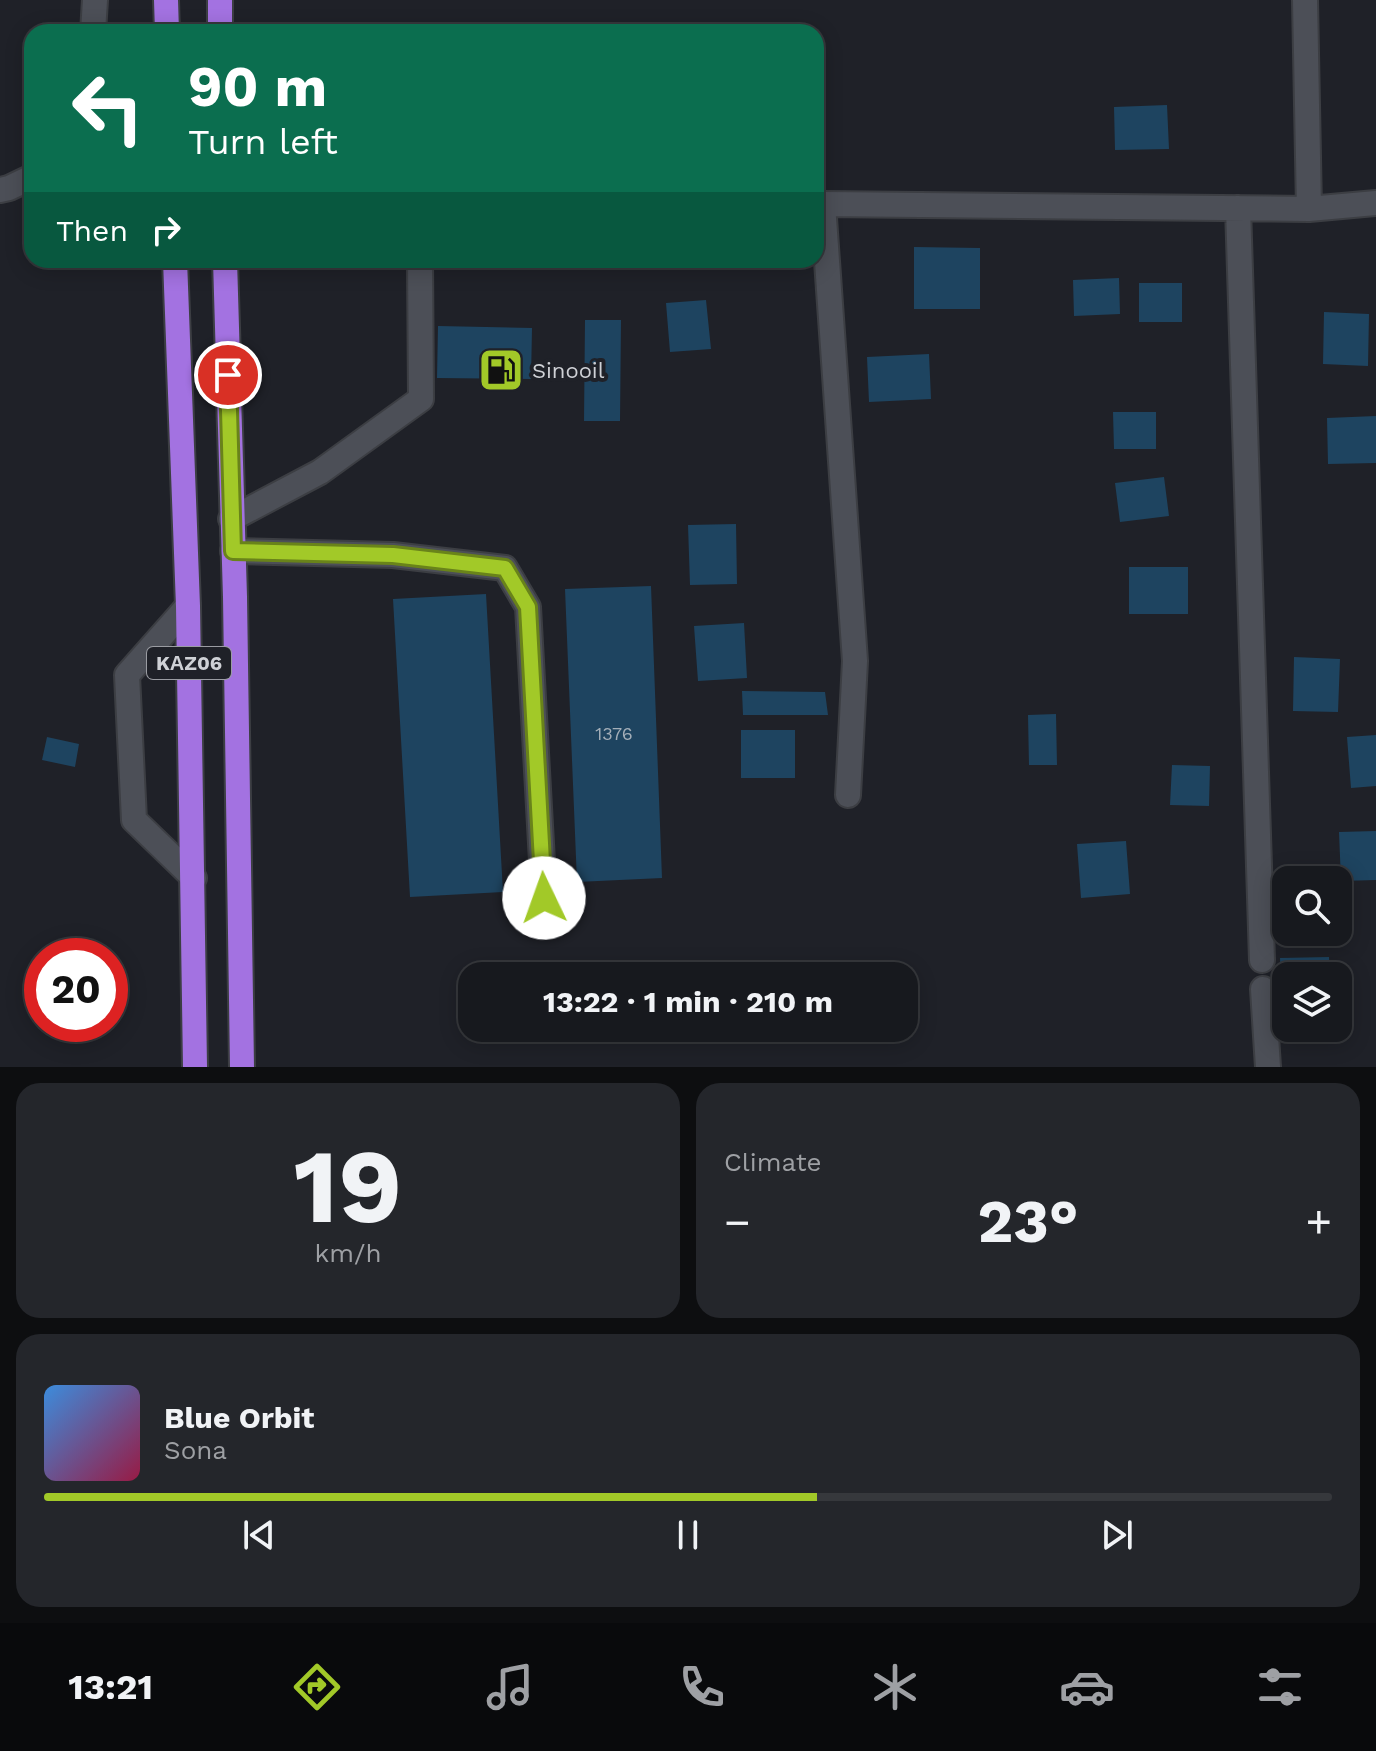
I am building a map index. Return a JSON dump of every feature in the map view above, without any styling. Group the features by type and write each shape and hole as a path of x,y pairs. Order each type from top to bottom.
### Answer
{"highway":[{"path":"166,0 167,24"},
{"path":"220,0 220,24"},
{"name":"KАZ06","path":"175,268 188,606 195,1067"},
{"name":"KАZ06","path":"225,268 242,1067"}],"street":[{"path":"94,24 95,0"},
{"path":"1305,0 1309,209"},
{"path":"0,190 24,181"},
{"path":"824,204 1309,209 1376,203"},
{"path":"1238,208 1262,960"},
{"path":"824,218 855,661 848,795"},
{"path":"231,519 320,472 421,399 420,268"},
{"path":"233,551 393,555 505,568 528,607 544,898"},
{"path":"188,606 127,675 134,820 194,878"},
{"path":"1263,989 1268,1067"}],"building":[{"path":"1167,105 1169,149 1115,150 1114,107"},
{"path":"914,247 980,248 980,309 914,309"},
{"path":"1119,278 1120,314 1074,316 1073,280"},
{"path":"1139,283 1182,283 1182,322 1139,322"},
{"path":"706,300 711,349 670,352 666,303"},
{"path":"1324,312 1369,314 1368,366 1323,364"},
{"path":"585,320 621,320 620,421 584,421"},
{"path":"438,326 532,328 531,379 437,378"},
{"path":"929,354 931,399 869,402 867,357"},
{"path":"1113,412 1156,412 1156,449 1114,449"},
{"path":"1376,416 1376,463 1328,464 1327,418"},
{"path":"1164,477 1169,516 1120,522 1115,483"},
{"path":"736,524 737,584 690,585 688,525"},
{"path":"1129,567 1188,567 1188,614 1129,614"},
{"path":"651,586 662,878 577,882 565,589"},
{"path":"486,594 503,892 410,897 393,599"},
{"path":"744,623 747,678 698,681 694,626"},
{"path":"1294,657 1340,659 1338,712 1293,711"},
{"path":"742,691 825,692 828,715 743,715"},
{"path":"1056,714 1057,765 1029,765 1028,715"},
{"path":"741,730 795,730 795,778 741,778"},
{"path":"1376,735 1376,786 1351,788 1347,737"},
{"path":"47,737 79,744 75,767 42,760"},
{"path":"1172,765 1210,766 1209,806 1170,805"},
{"path":"1376,831 1376,880 1352,881 1352,866 1340,866 1339,832"},
{"path":"1126,841 1130,894 1081,898 1077,844"},
{"path":"1329,957 1329,962 1280,962 1280,958"}],"place":[{"name":"Sinooil","path":"501,370"}],"route":[{"path":"228,375 233,551 393,555 505,568 528,607 544,898"}]}
